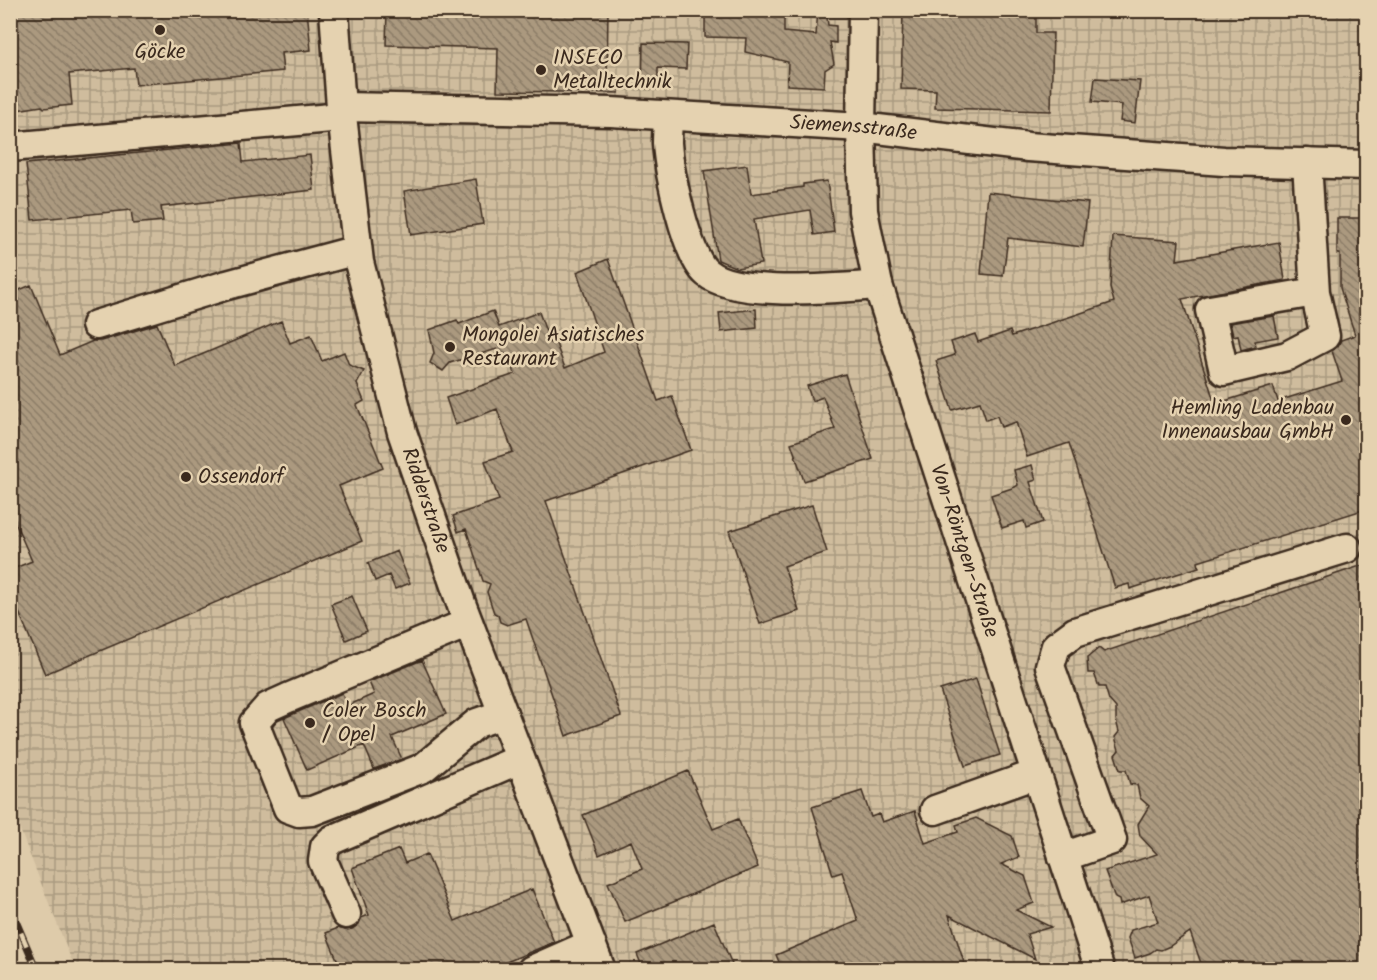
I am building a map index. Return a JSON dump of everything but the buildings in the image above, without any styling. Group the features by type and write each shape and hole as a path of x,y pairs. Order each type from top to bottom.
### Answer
{"street":[{"name":"Ridderstraße","path":"334,10 341,112 357,250 402,432 468,623 596,957"},
{"name":"Von-Röntgen-Straße","path":"863,10 861,127 863,211 878,285 1100,969"},
{"name":"Siemensstraße","path":"10,147 341,112 611,112 861,127 1028,147 1224,161 1366,165"},
{"path":"668,116 667,144 681,218 691,247 706,272 723,282 771,289 823,290 878,285"},
{"path":"1306,163 1315,292"},
{"path":"96,324 357,250"},
{"path":"1063,857 1112,840 1050,666 1056,645 1075,632 1347,548"},
{"path":"468,623 268,707 254,723 288,808 298,812 312,811 423,768 477,723 503,714"},
{"path":"346,914 322,861 325,847 332,840 520,759"},
{"path":"935,810 1036,774"},
{"path":"532,969 596,957"}],"shaded area":[{"path":"11,11 1366,11 1366,969 75,969 11,807"}],"railway":[{"path":"10,907 37,970"}],"place":[{"name":"Göcke","path":"160,30"},
{"name":"INSECO Metalltechnik","path":"541,70"},
{"name":"Mongolei Asiatisches Restaurant","path":"450,347"},
{"name":"Hemling Ladenbau Innenausbau GmbH","path":"1346,420"},
{"name":"Ossendorf","path":"186,477"},
{"name":"Coler Bosch / Opel","path":"310,723"}]}
